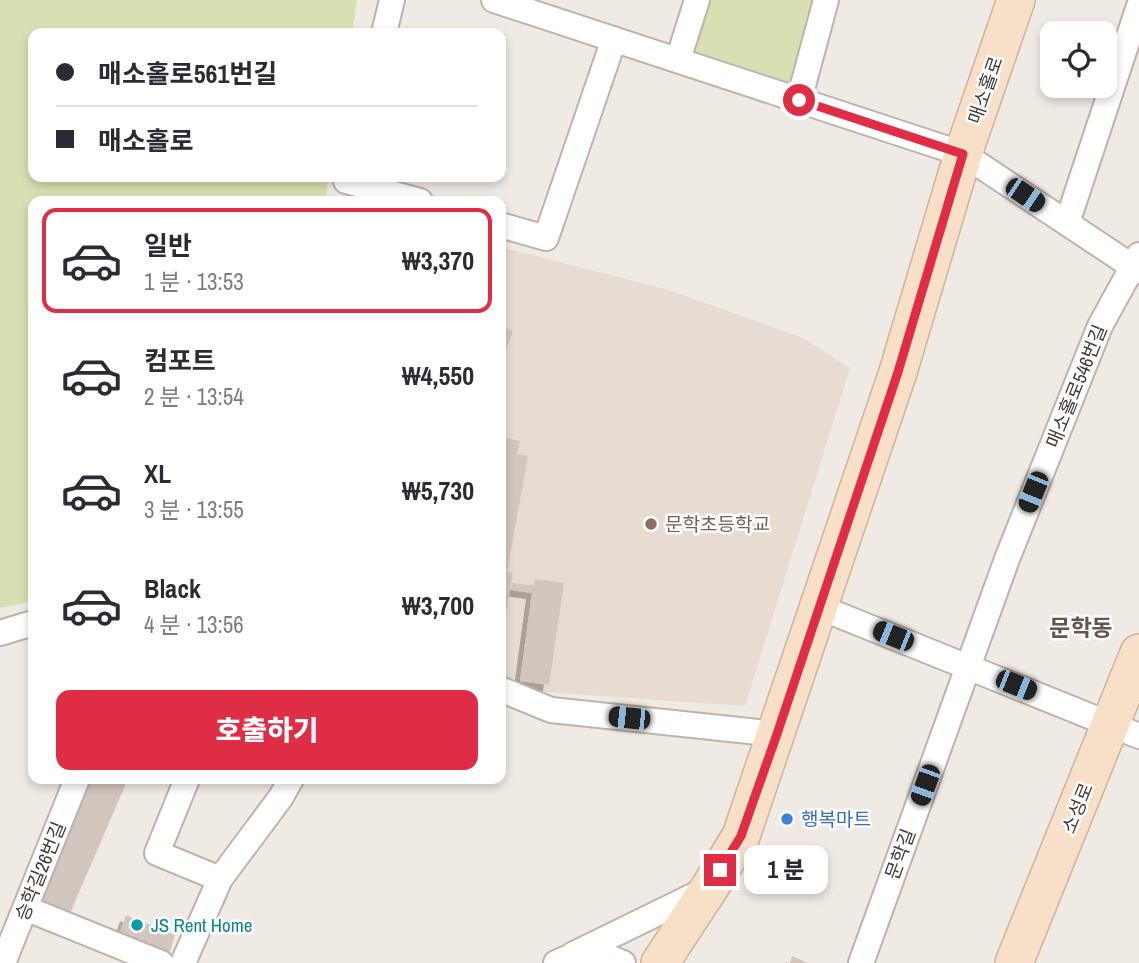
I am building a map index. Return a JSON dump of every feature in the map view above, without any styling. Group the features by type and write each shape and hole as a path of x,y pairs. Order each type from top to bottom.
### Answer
{"main road":[{"name":"매소홀로","path":"660,963 741,836 898,372 963,154 1016,0"},
{"name":"소성로","path":"1014,963 1125,730 1139,653"}],"street":[{"path":"385,28 392,0"},
{"path":"494,0 546,10 614,39 963,154 1067,223 1137,264"},
{"path":"678,61 697,0"},
{"path":"799,100 826,0"},
{"path":"1067,223 1139,6"},
{"path":"506,227 545,238 614,39"},
{"path":"350,182 402,196"},
{"name":"매소홀로546번길","path":"968,666 1007,559 1100,326 1137,264"},
{"path":"819,607 1125,730"},
{"path":"0,633 28,625"},
{"name":"문학길","path":"861,963 968,666"},
{"path":"506,691 551,710 777,734"},
{"name":"승학길26번길","path":"3,963 74,784"},
{"path":"185,784 157,853 220,879"},
{"path":"183,963 220,879 289,784"},
{"path":"564,959 710,887"},
{"path":"25,908 135,958 161,963"},
{"path":"564,959 599,955 623,963"}],"shaded area":[{"name":"문학초등학교","path":"506,249 669,290 803,338 850,368 745,706 529,691 506,681"}],"green space":[{"path":"0,0 357,0 353,28 28,28 28,182 328,182 326,196 28,196 28,602 0,608"},
{"path":"703,0 819,0 794,92 688,56"}],"building":[{"path":"506,328 513,331 506,350"},
{"path":"506,438 520,441 517,454 528,456 507,572 513,573 506,613"},
{"path":"535,579 564,583 549,685 520,681 532,593 511,590 512,583 534,586"},
{"path":"90,784 126,784 68,918 35,904"},
{"name":"JS Rent Home","path":"126,915 175,935 170,952 153,954 117,942"},
{"path":"792,956 808,963 790,963"}],"place":[{"name":"문학초등학교","path":"651,524"},
{"name":"행복마트","path":"787,819"},
{"name":"JS Rent Home","path":"137,925"}],"district":[{"name":"문학동","path":"1081,628"}],"route":[{"path":"720,870 741,836 777,734 898,372 963,154 799,100"}]}
